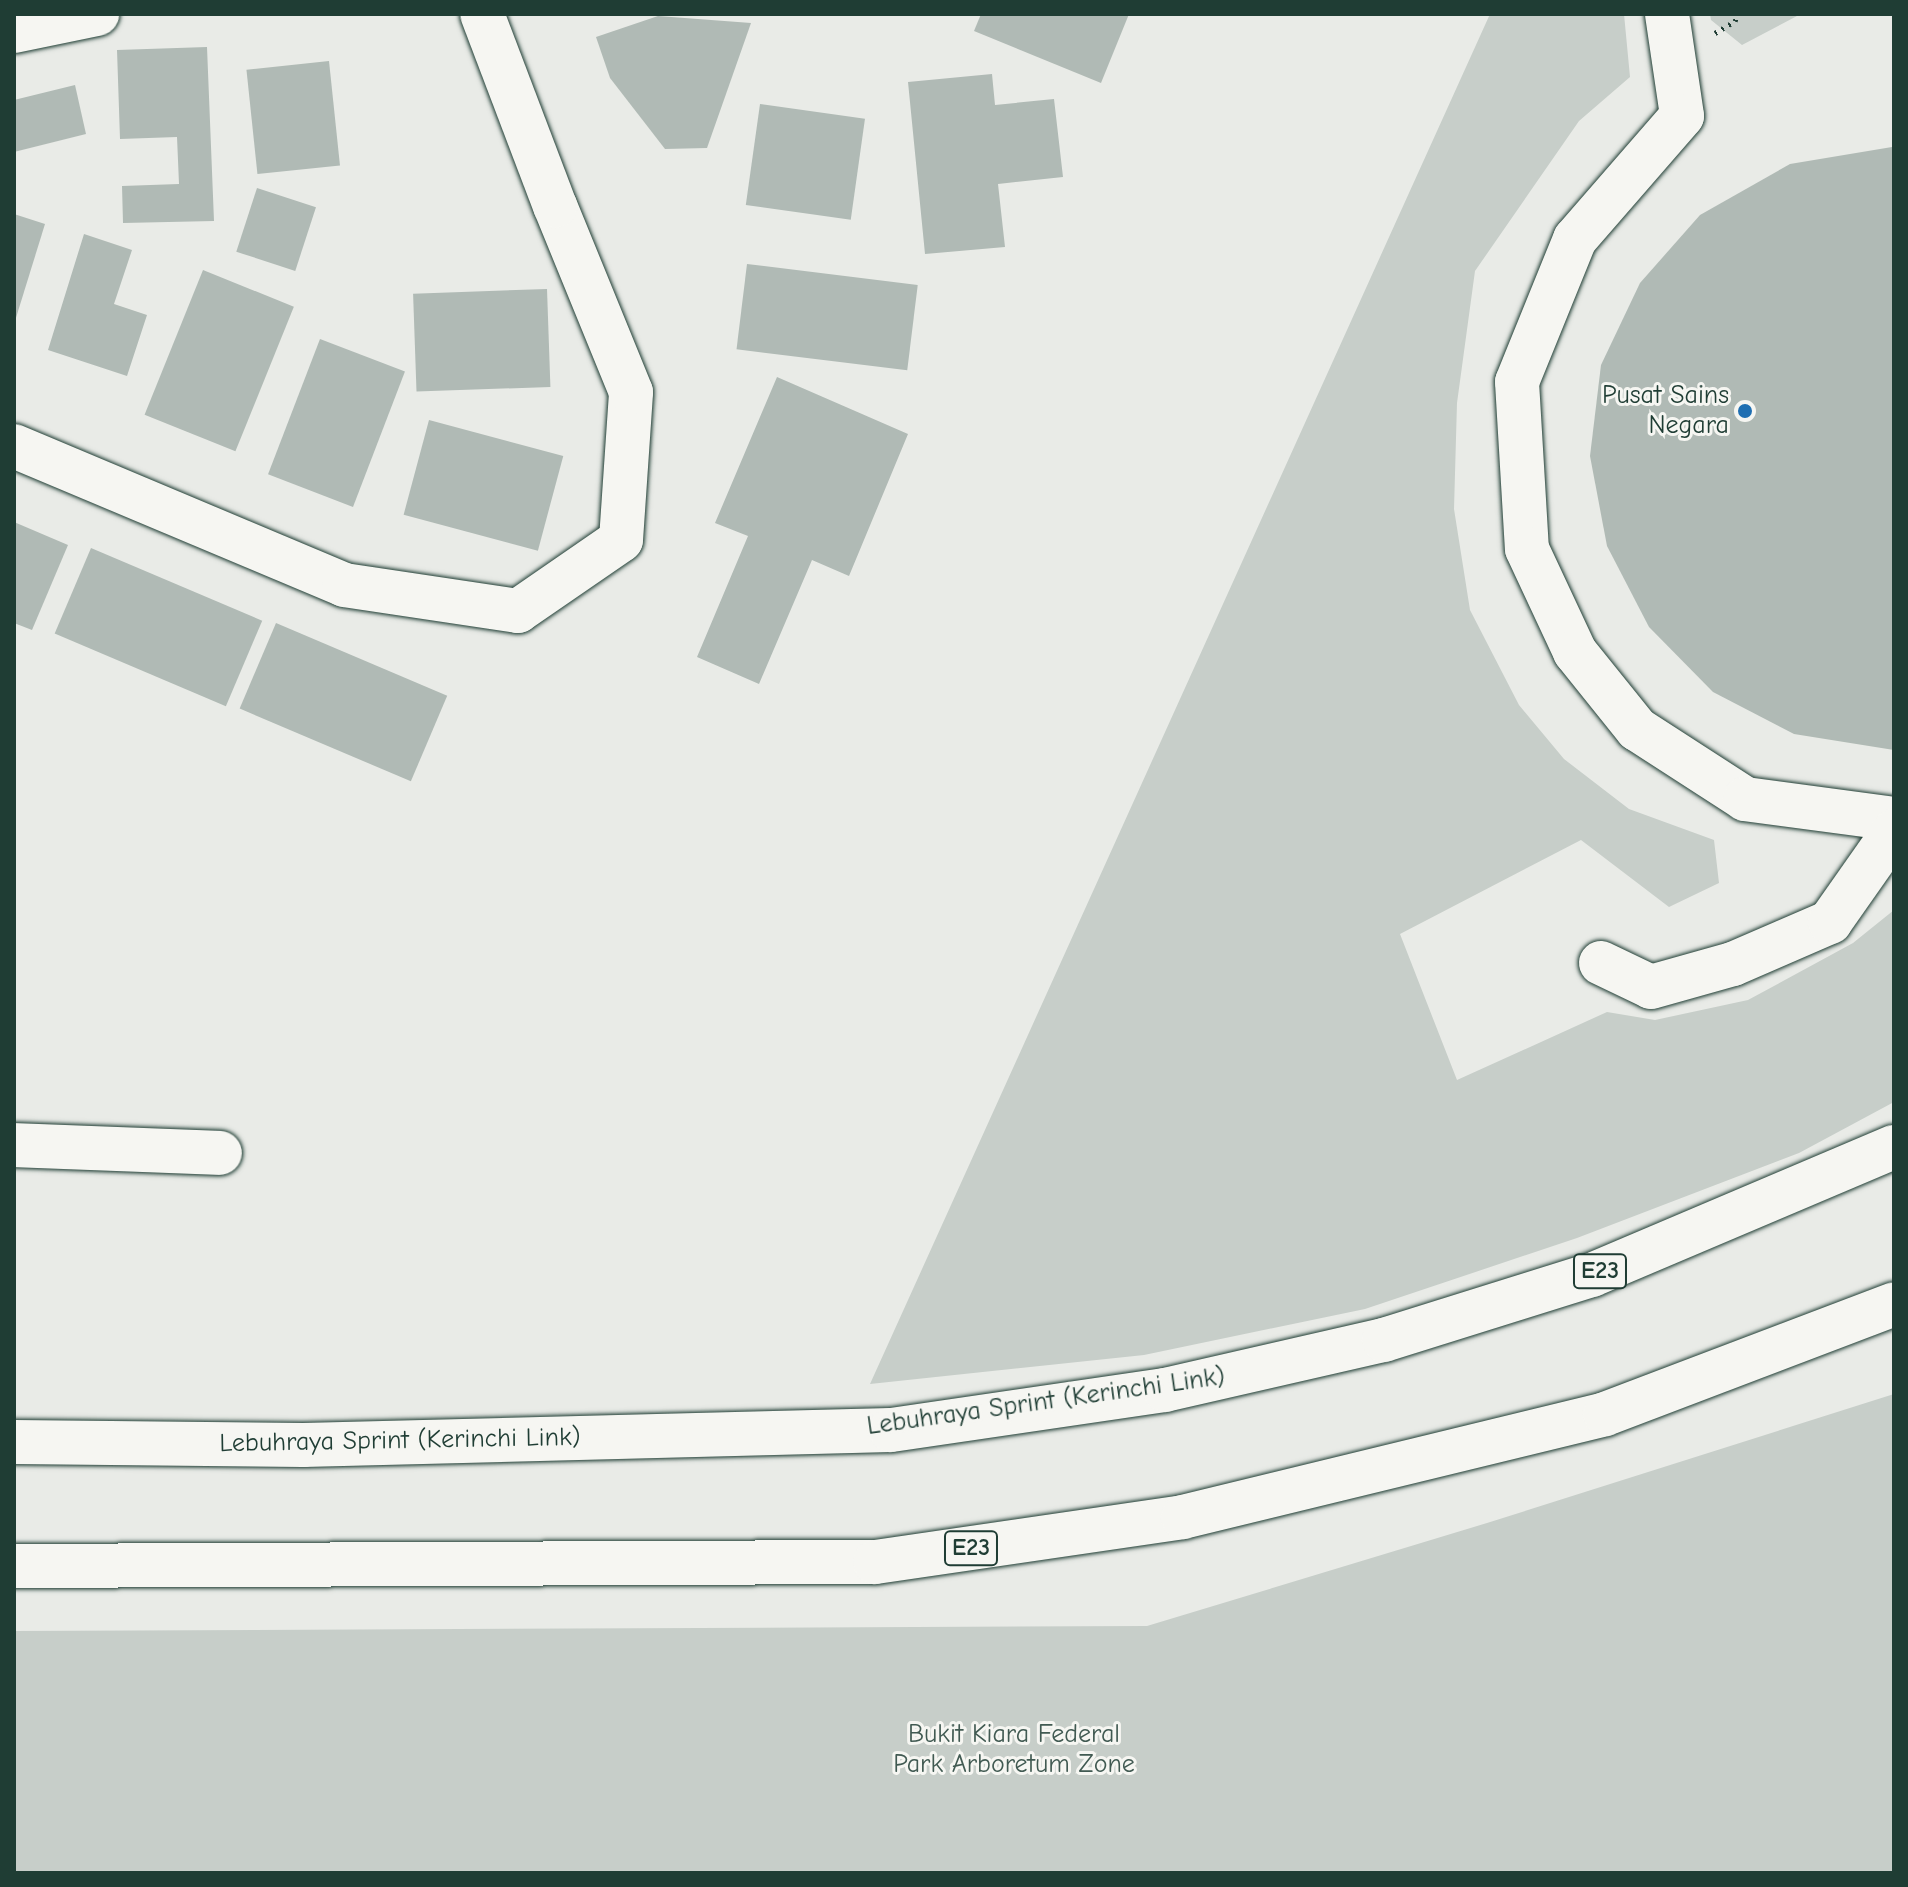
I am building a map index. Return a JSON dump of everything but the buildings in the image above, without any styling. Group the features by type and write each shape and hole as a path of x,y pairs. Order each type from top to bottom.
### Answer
{"main road":[{"path":"14,31 97,14"},
{"path":"14,446 344,585 518,611 621,540 631,392 555,206 482,14"},
{"path":"1667,14 1682,116 1575,239 1517,382 1527,549 1575,652 1637,729 1745,799 1894,819"},
{"path":"1601,963 1651,987 1733,964 1830,922 1894,831"},
{"path":"1809,1184 1894,1140"},
{"path":"14,1145 220,1153"},
{"name":"Lebuhraya Sprint (Kerinchi Link)","path":"14,1442 303,1445 906,1428 1165,1390 1384,1340 1592,1275 1894,1147"},
{"name":"E23","path":"14,1566 875,1562 1183,1517 1605,1414 1894,1304"}],"path":[{"path":"1735,21 1738,14"}],"green space":[{"path":"1490,14 1624,14 1630,77 1579,121 1475,271 1457,403 1454,509 1470,610 1519,705 1564,759 1629,809 1714,840 1719,883 1669,907 1581,840 1400,934 1457,1080 1607,1012 1655,1020 1748,1000 1853,943 1894,910 1894,1102 1799,1153 1577,1238 1365,1309 1144,1355 870,1384"},
{"path":"1710,14 1809,14 1797,16 1742,45 1711,20"},
{"name":"Bukit Kiara Federal Park Arboretum Zone","path":"1894,1394 1894,1873 14,1873 14,1631 1147,1626 1487,1523"}],"place":[{"name":"Pusat Sains Negara","path":"1745,411"}]}
